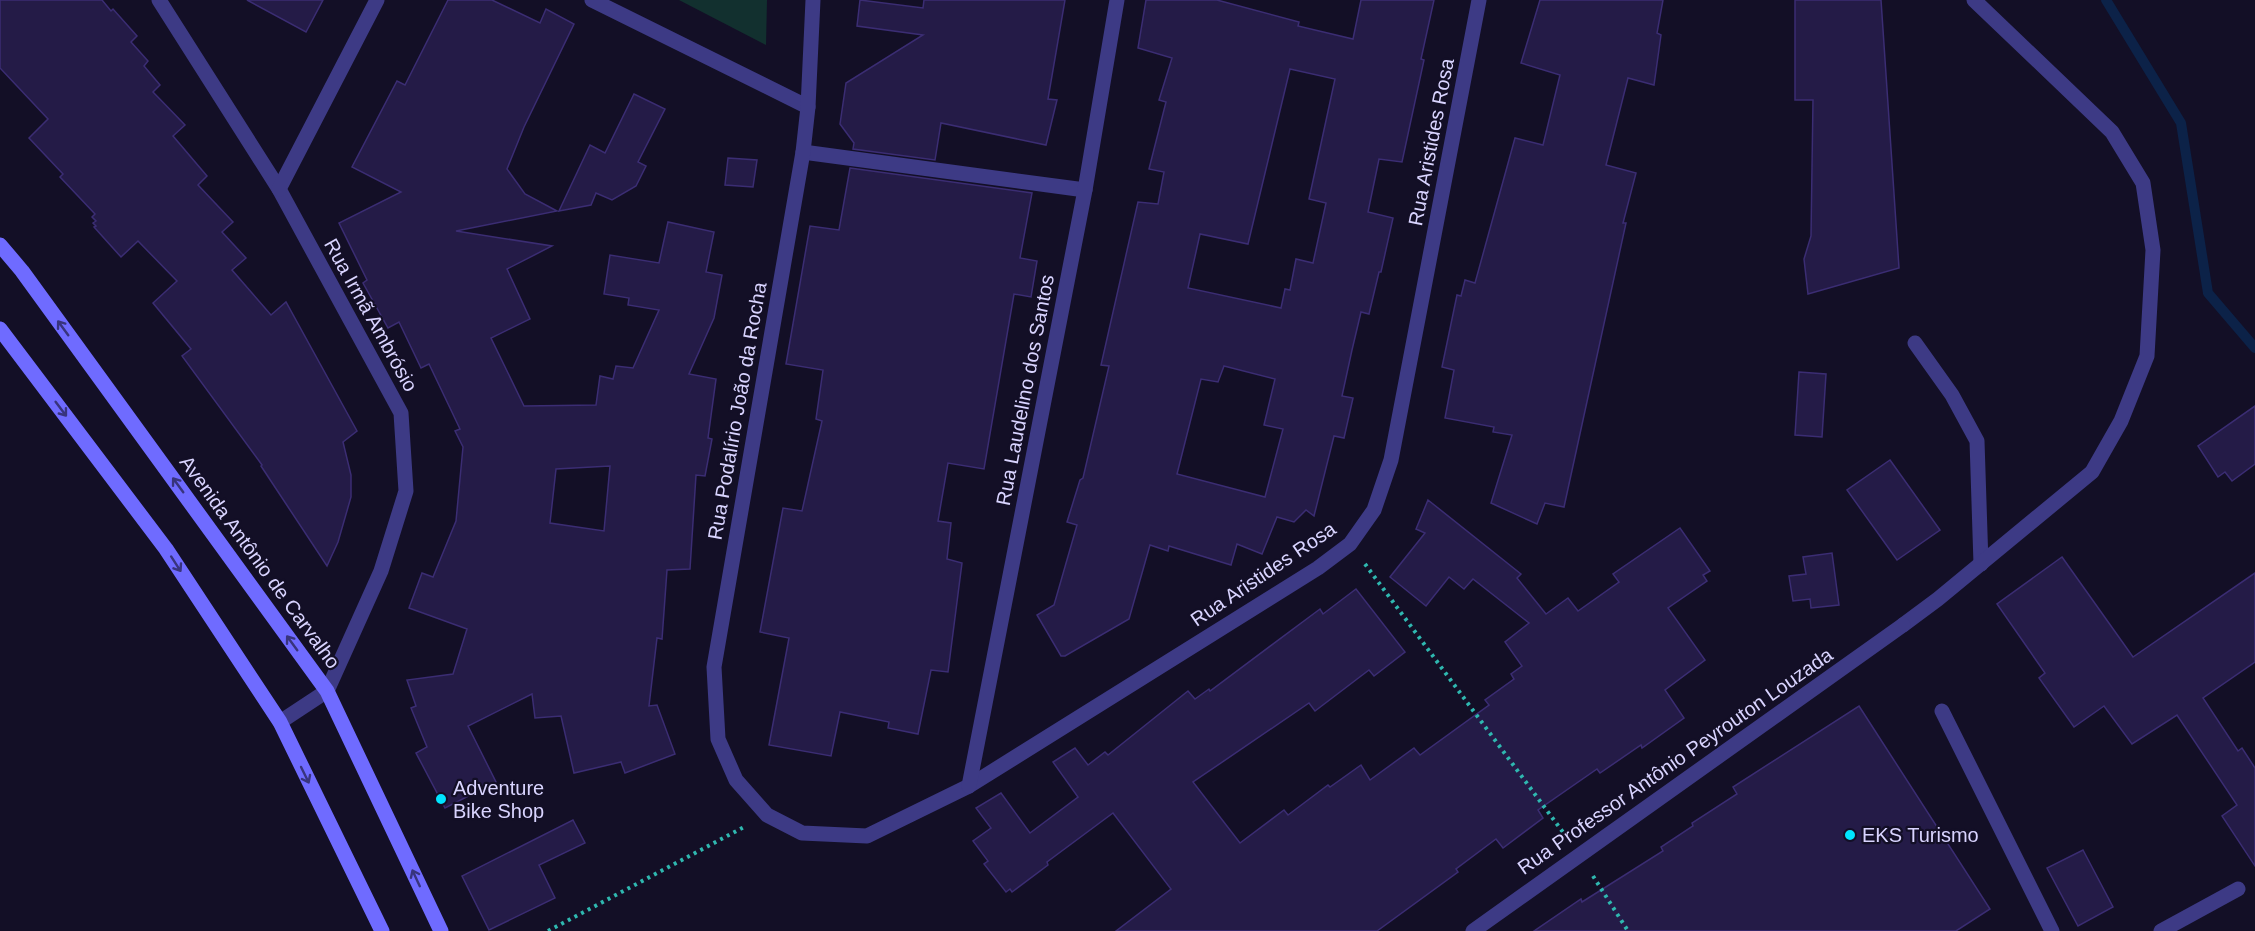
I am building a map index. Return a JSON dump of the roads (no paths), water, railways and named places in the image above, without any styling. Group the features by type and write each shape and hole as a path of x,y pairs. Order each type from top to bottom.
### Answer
{"main road":[{"name":"Avenida Antônio de Carvalho","path":"0,245 22,271 327,691 441,931"},
{"path":"0,329 166,549 280,722 380,929"}],"street":[{"name":"Rua Irmã Ambrósio","path":"159,0 279,189 401,413 406,491 381,571 327,691"},
{"path":"279,189 377,0"},
{"path":"592,0 808,107"},
{"name":"Rua Podalírio João da Rocha","path":"767,815 736,780 718,739 714,667 803,152 808,107 813,0"},
{"name":"Rua Laudelino dos Santos","path":"969,786 1085,190 1117,0"},
{"name":"Rua Aristides Rosa","path":"767,815 802,833 867,836 969,786 1318,568 1350,544 1374,510 1391,460 1479,0"},
{"name":"Rua Professor Antônio Peyrouton Louzada","path":"1473,931 1903,625 1981,564 2092,472 2121,421 2147,356 2153,250 2143,183 2112,132 1974,0"},
{"path":"803,152 1085,190"},
{"path":"1915,343 1952,395 1977,441 1981,564"},
{"path":"280,722 327,691"},
{"path":"1942,711 2052,931"},
{"path":"2161,931 2238,889"}],"waterway":[{"path":"2106,0 2181,123 2208,293 2255,348"}],"place":[{"name":"Adventure Bike Shop","path":"441,799"},
{"name":"EKS Turismo","path":"1850,835"}]}
